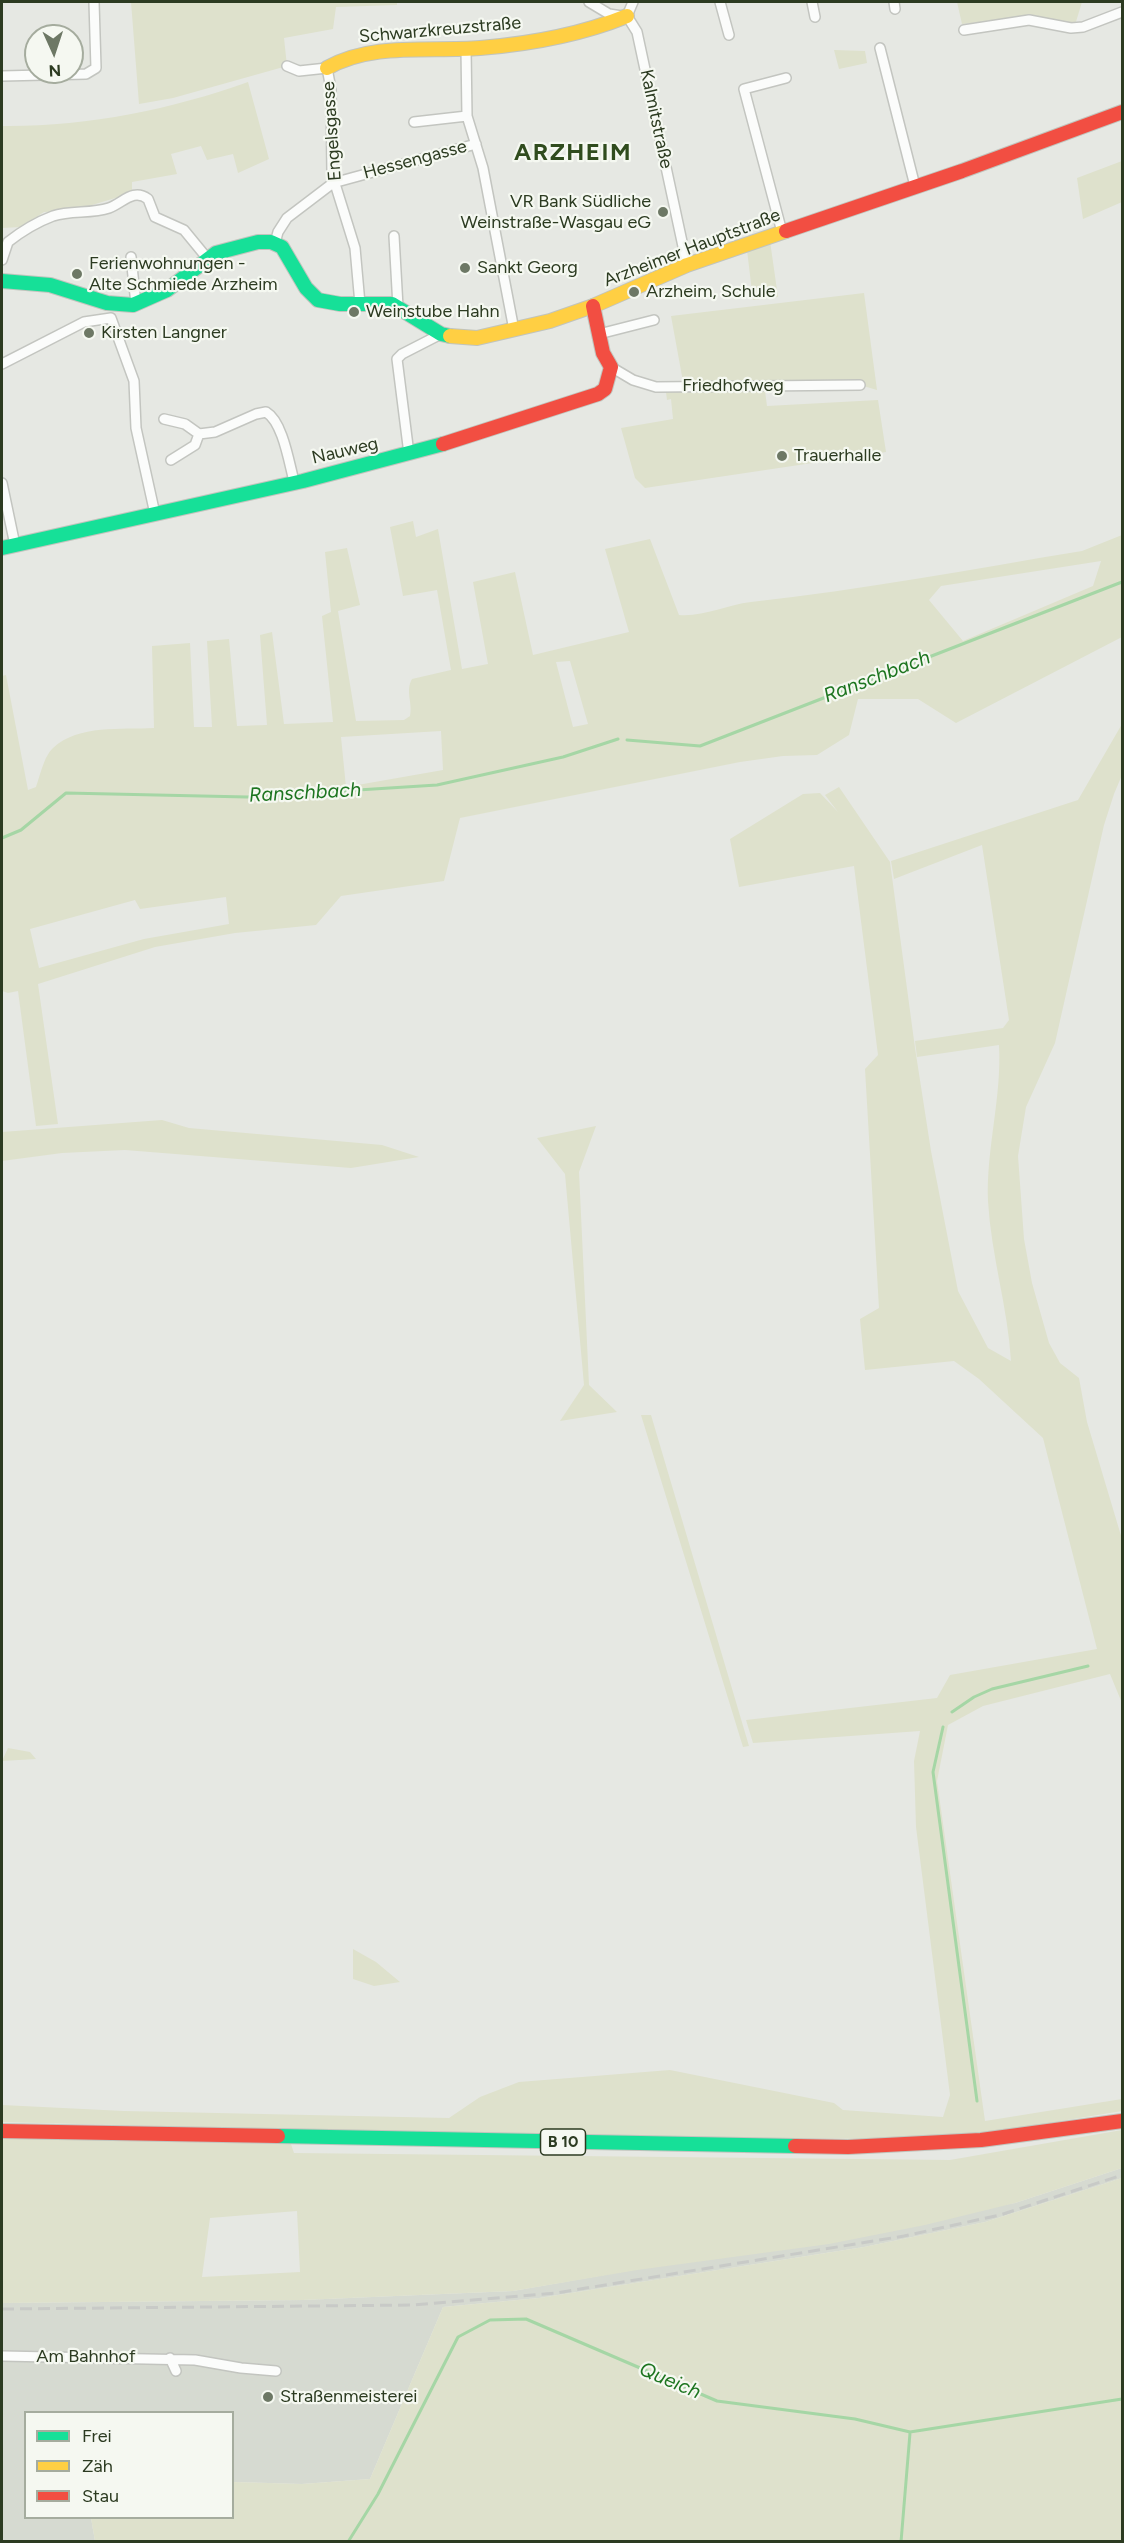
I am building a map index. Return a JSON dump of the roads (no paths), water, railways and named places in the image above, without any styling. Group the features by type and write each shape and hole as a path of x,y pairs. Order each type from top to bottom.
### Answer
{"main road":[{"name":"Schwarzkreuzstraße","path":"327,68 345,58 365,54 466,49 520,42 598,28 627,16"},
{"name":"Arzheimer Hauptstraße","path":"275,243 286,253 303,282 316,298 333,304 388,304 398,307 441,334 466,338 514,330 593,306 687,265 1122,112"},
{"path":"2,281 26,281 62,287 119,306 136,304 173,286 207,258 235,247 258,242 275,243"},
{"path":"593,306 603,353 611,367"},
{"name":"Nauweg","path":"8,546 410,454 510,424 598,394 605,389 611,367"},
{"name":"B 10","path":"2,2131 848,2147 981,2140 1122,2121"}],"street":[{"path":"2,75 86,74 96,68 94,2"},
{"path":"589,2 609,14 627,16 633,2"},
{"path":"720,2 729,35"},
{"path":"812,2 815,17"},
{"path":"964,30 1029,20 1071,28 1083,27 1122,12"},
{"name":"Kalmitstraße","path":"627,16 638,32 687,265"},
{"path":"880,48 915,186"},
{"path":"466,49 467,116 488,191 514,330"},
{"name":"Engelsgasse","path":"287,66 299,70 327,68 331,89 333,183 355,248 360,304"},
{"path":"782,232 744,89 786,78"},
{"path":"414,122 467,116"},
{"name":"Hessengasse","path":"275,243 278,232 287,218 333,183 476,144"},
{"path":"2,260 8,242 50,217 93,212 115,205 129,196 140,195 148,199 155,217 184,230 207,258"},
{"path":"394,236 398,307"},
{"path":"131,257 136,304"},
{"path":"2,364 84,322 111,318 119,306"},
{"path":"111,318 134,381 136,428 155,514"},
{"path":"599,334 654,320"},
{"path":"410,454 397,359 402,354 441,334"},
{"name":"Friedhofweg","path":"611,367 633,380 656,387 860,386"},
{"path":"164,419 185,424 199,434 215,432 266,412 274,418 294,482"},
{"path":"171,460 195,445 199,434"},
{"path":"2,483 8,546"},
{"name":"Am Bahnhof","path":"2,2356 170,2358 276,2372"},
{"path":"170,2358 177,2370"}],"waterway":[{"name":"Ranschbach","path":"627,740 700,746 1122,582"},
{"name":"Ranschbach","path":"2,838 21,830 66,793 247,797 437,785 563,757 618,739"},
{"path":"952,1712 974,1697 992,1689 1088,1666"},
{"path":"943,1727 933,1772 977,2101"},
{"name":"Queich","path":"348,2542 378,2494 458,2337 490,2320 526,2319 717,2401 855,2419 910,2432 1122,2399"},
{"path":"901,2542 910,2433"}],"railway":[{"path":"2,2309 414,2305 556,2293 904,2236 1000,2215 1122,2175"}],"place":[{"name":"VR Bank Südliche Weinstraße-Wasgau eG","path":"663,212"},
{"name":"Sankt Georg","path":"465,268"},
{"name":"Ferienwohnungen - Alte Schmiede Arzheim","path":"77,274"},
{"name":"Arzheim, Schule","path":"634,292"},
{"name":"Weinstube Hahn","path":"354,312"},
{"name":"Kirsten Langner","path":"89,333"},
{"name":"Trauerhalle","path":"782,456"},
{"name":"Straßenmeisterei","path":"268,2397"}],"district":[{"name":"ARZHEIM","path":"573,153"}]}
